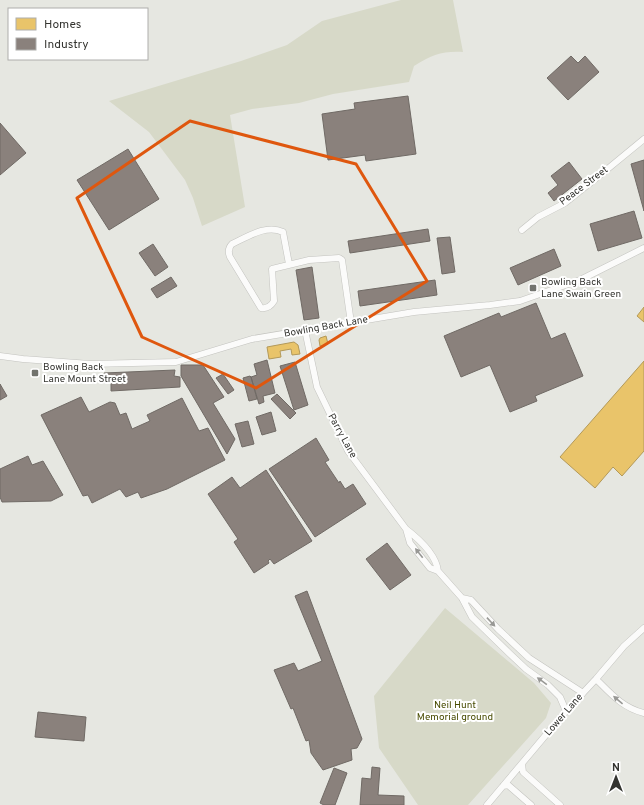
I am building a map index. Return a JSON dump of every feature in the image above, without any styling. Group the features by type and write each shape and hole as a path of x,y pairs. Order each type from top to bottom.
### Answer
{"street":[{"name":"Peace Street","path":"522,230 538,217 565,203 644,138"},
{"path":"289,264 282,232 279,230 273,229 257,232 229,246 228,253 230,257 261,308 272,305 274,301 272,269 309,260 339,258 342,260 351,323"},
{"name":"Bowling Back Lane","path":"0,356 90,364 176,362 252,339 414,312 520,301 580,280 644,248"},
{"name":"Parry Lane","path":"305,330 317,388 348,451 406,529 410,543 430,568 438,571 462,598 472,616 492,638 560,697 566,711"},
{"name":"Parry Lane","path":"462,598 471,600 498,629 529,658 583,693"},
{"name":"Lower Lane","path":"487,805 566,711 624,646 644,628"},
{"path":"596,679 624,705 632,710 644,713"},
{"path":"522,764 523,772 560,805"},
{"path":"503,786 508,785 531,805"}],"highlighted area":[{"path":"190,121 356,164 427,281 256,388 142,337 77,198"}],"green space":[{"path":"401,0 453,0 463,52 443,53 432,56 420,62 414,66 409,82 333,94 299,103 252,109 230,115 245,207 202,226 193,198 185,180 149,132 109,101 241,61 287,45 322,21"},
{"name":"Neil Hunt Memorial ground","path":"445,608 534,683 551,703 546,718 468,805 418,805 379,748 374,696"}],"building: Homes":[{"path":"644,307 644,322 637,316"},
{"path":"326,336 328,344 320,346 320,338"},
{"path":"294,342 298,345 300,354 292,355 291,349 280,351 281,357 269,359 267,347"},
{"path":"644,361 644,451 622,476 613,467 595,488 560,457"}],"building: Industry":[{"path":"571,56 578,63 585,56 599,72 568,100 547,78"},
{"path":"408,96 416,154 366,161 365,155 328,160 322,114 355,109 354,103"},
{"path":"0,123 26,153 0,175"},
{"path":"128,149 159,199 109,230 77,180"},
{"path":"644,160 644,211 631,164"},
{"path":"569,162 582,179 554,201 548,193 558,185 551,176"},
{"path":"634,211 642,238 598,251 590,224"},
{"path":"428,229 430,241 350,253 348,241"},
{"path":"450,237 455,272 442,274 437,238"},
{"path":"153,244 168,267 155,276 139,253"},
{"path":"554,249 561,266 518,285 510,268"},
{"path":"312,267 319,318 304,320 296,270"},
{"path":"171,277 177,286 157,298 151,289"},
{"path":"435,280 437,295 360,306 358,291"},
{"path":"536,303 551,339 565,333 583,376 535,396 537,401 510,412 490,365 461,377 444,336 499,313 501,317"},
{"path":"267,360 275,393 263,396 264,402 259,404 251,377 257,375 254,364"},
{"path":"295,362 308,405 294,410 280,366"},
{"path":"181,365 203,365 224,397 213,403 235,439 227,454 181,376"},
{"path":"175,370 174,376 180,377 180,387 111,391 111,381 104,381 104,373"},
{"path":"223,374 234,390 228,394 216,378"},
{"path":"250,376 257,399 249,401 243,378"},
{"path":"0,384 7,396 0,400"},
{"path":"277,394 296,413 290,419 271,399"},
{"path":"81,397 89,412 110,402 115,403 120,415 126,413 132,429 150,421 147,415 182,398 199,431 208,428 225,460 167,489 141,498 138,492 126,497 120,489 92,503 88,495 83,496 41,415"},
{"path":"271,412 276,431 262,435 256,417"},
{"path":"248,421 254,444 242,447 235,424"},
{"path":"316,438 329,460 325,462 339,483 340,481 345,489 353,484 366,504 315,537 269,469"},
{"path":"28,456 32,465 43,461 63,495 51,501 2,502 0,497 0,469"},
{"path":"266,470 312,541 274,564 270,559 268,561 269,563 254,573 234,542 238,539 208,494 232,477 240,488"},
{"path":"387,543 411,575 390,590 366,559"},
{"path":"307,591 362,739 357,748 351,749 352,760 323,770 311,753 309,740 306,741 293,708 291,709 274,670 294,663 298,671 322,661 295,596"},
{"path":"38,712 86,717 84,741 35,737"},
{"path":"372,767 380,768 378,795 404,796 404,805 360,805 362,778 371,779"},
{"path":"334,768 347,773 335,805 324,805 320,803"}],"place":[{"name":"Bowling Back Lane Swain Green","path":"533,288"},
{"name":"Bowling Back Lane Mount Street","path":"35,373"}]}
